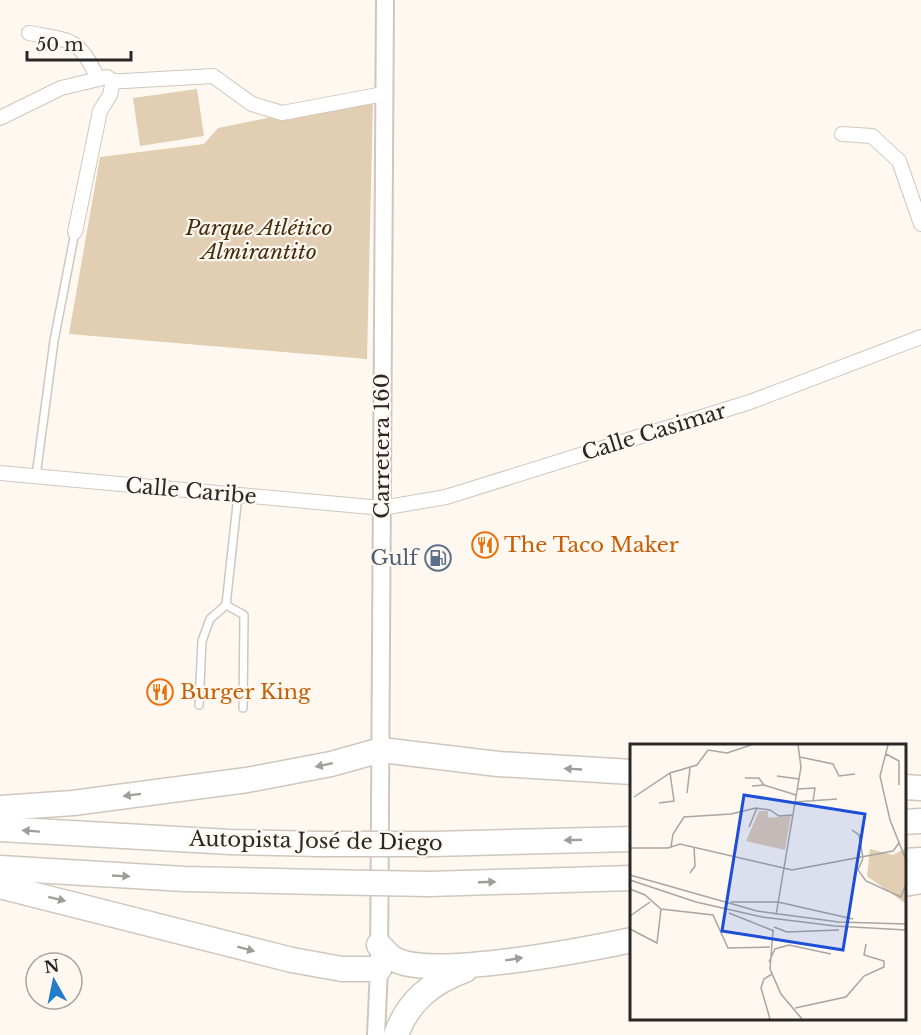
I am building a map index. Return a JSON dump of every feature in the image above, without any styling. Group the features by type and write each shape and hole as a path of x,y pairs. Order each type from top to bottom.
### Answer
{"highway":[{"path":"0,808 73,803 246,780 331,764 381,750 498,765 630,772"},
{"path":"906,787 921,788"},
{"path":"906,822 921,821"},
{"name":"Autopista José de Diego","path":"0,829 230,842 320,844 630,839"},
{"path":"906,861 921,860"},
{"name":"Autopista José de Diego","path":"0,868 184,879 429,884 630,878"},
{"path":"906,884 921,881"},
{"path":"0,885 292,960 342,969 379,969"},
{"path":"379,945 394,959 429,967 482,964 630,940"},
{"path":"396,1035 407,1010 424,991 456,974 482,964"}],"street":[{"name":"Carretera 160","path":"376,1035 379,969 381,750 385,0"},
{"path":"29,33 72,41 87,55 98,79"},
{"path":"0,118 61,88 106,77 113,81 213,76 252,104 282,113 383,94"},
{"path":"75,232 100,111 110,95 113,81"},
{"path":"843,134 872,136 899,161 921,224"},
{"name":"Calle Casimar","path":"381,508 446,497 750,402 921,337"},
{"name":"Calle Caribe","path":"0,473 381,508"}],"lane":[{"path":"36,476 54,341 75,232"},
{"path":"199,705 202,641 210,618 226,605 238,495"},
{"path":"226,605 244,615 243,708"}],"green space":[{"path":"197,89 204,136 140,146 133,98"},
{"name":"Parque Atlético Almirantito","path":"373,100 367,359 69,334 100,157 204,144 218,128 272,117 288,120"}],"place":[{"name":"The Taco Maker","path":"485,545"},
{"name":"Gulf","path":"438,558"},
{"name":"Burger King","path":"160,692"}]}
